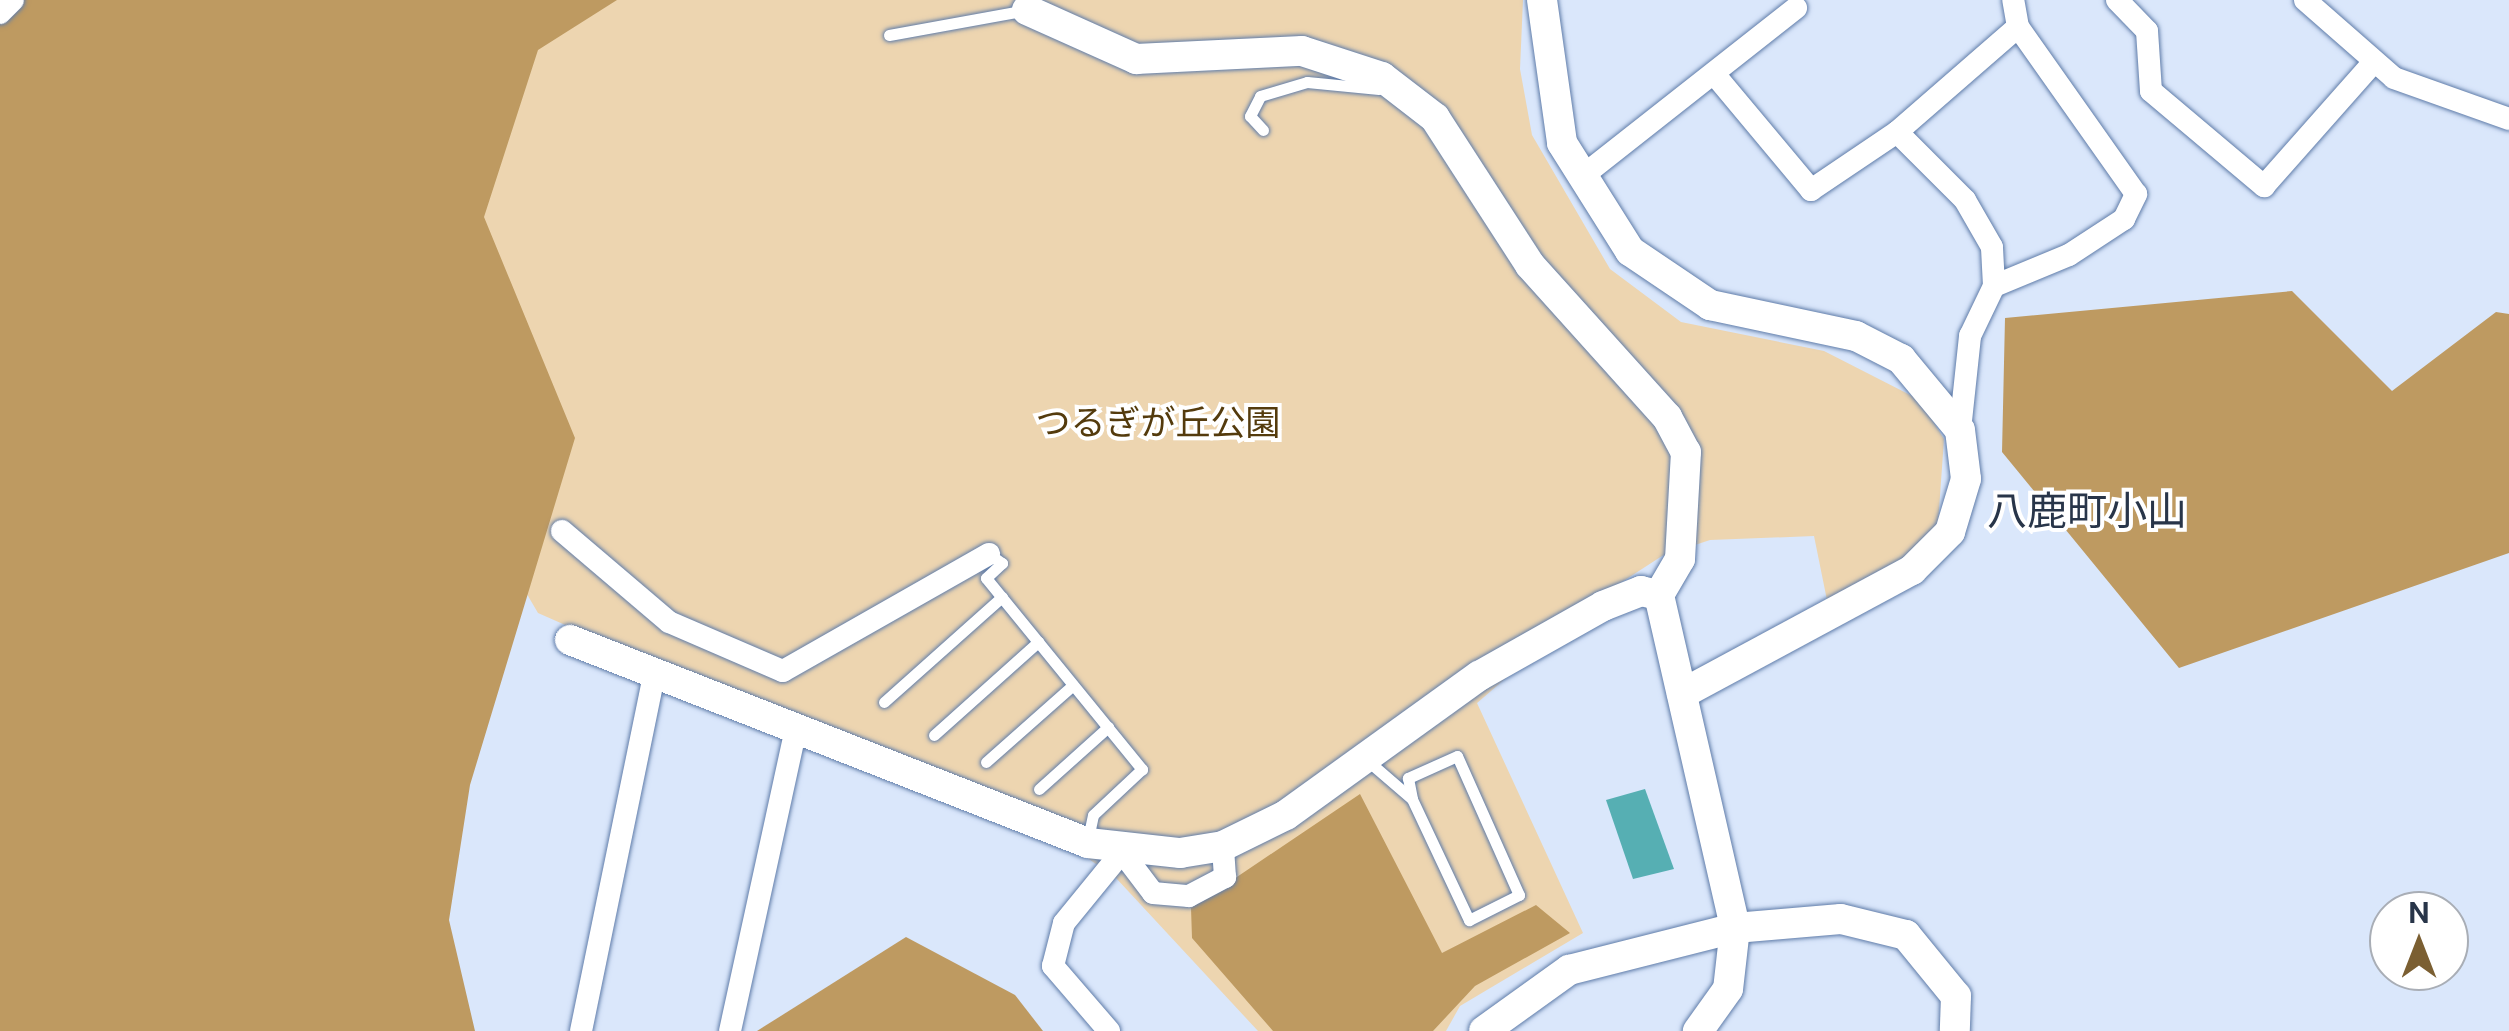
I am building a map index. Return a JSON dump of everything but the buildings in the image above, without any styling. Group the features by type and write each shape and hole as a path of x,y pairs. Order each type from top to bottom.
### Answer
{"street":[{"path":"0,13 13,0"},
{"path":"1542,0 1549,92 1580,178 1630,251 1668,282 1710,305 1856,336 1901,359 1960,430"},
{"path":"1994,286 2069,255 2124,219 2136,194 2018,27 2014,0"},
{"path":"2116,0 2147,31 2150,91 2264,186 2373,62"},
{"path":"2305,0 2373,62 2509,120"},
{"path":"1580,178 1796,8"},
{"path":"1027,10 1136,58 1302,52 1398,90 1435,118 1530,266 1666,417 1686,452 1680,559 1660,596 1735,928 1728,989 1698,1031"},
{"path":"1714,75 1811,190 1897,132 2018,27"},
{"path":"1682,694 1912,570 1950,532 1966,479 1960,430 1970,336 1994,286 1992,247 1965,200 1897,132"},
{"path":"562,531 669,622 783,671 989,554"},
{"path":"570,640 1088,843 1122,852 1224,846 1585,615 1641,591 1660,596"},
{"path":"581,1031 654,672"},
{"path":"730,1031 796,728"},
{"path":"1122,852 1152,893 1190,896 1225,877 1224,846"},
{"path":"1108,1031 1053,966 1064,923 1122,852"},
{"path":"1484,1031 1569,970 1735,928 1841,920 1906,935 1956,996 1955,1031"}],"lane":[{"path":"889,35 1027,10"},
{"path":"1263,130 1250,116 1260,96 1276,91 1307,82 1398,90"},
{"path":"989,554 1002,563 986,578 1142,769 1093,814 1088,843"},
{"path":"884,702 1002,598"},
{"path":"934,735 1038,642"},
{"path":"986,762 1073,685"},
{"path":"1039,789 1108,727"},
{"path":"1365,758 1412,799 1469,920 1519,895 1457,756 1408,778 1412,799"}],"green space":[{"name":"つるぎが丘公園","path":"478,0 1523,0 1520,69 1532,135 1610,269 1681,322 1824,351 1920,400 1944,439 1938,524 1906,565 1829,610 1814,536 1710,540 1662,556 1608,591 1477,703 1583,933 1460,1006 1446,1031 1258,1031 1116,878 1076,850 538,613 389,359"}],"shaded area":[{"path":"0,0 617,0 538,50 484,217 575,438 470,785 449,920 475,1031 0,1031"},
{"path":"2292,291 2392,391 2496,312 2509,314 2509,553 2179,668 2002,452 2005,318"},
{"path":"1645,789 1674,869 1633,879 1606,800"},
{"path":"1360,794 1442,953 1536,905 1570,933 1475,986 1433,1031 1273,1031 1192,938 1191,908"},
{"path":"906,937 1015,995 1043,1031 757,1031"}],"district":[{"name":"八鹿町小山","path":"2087,511"}]}
